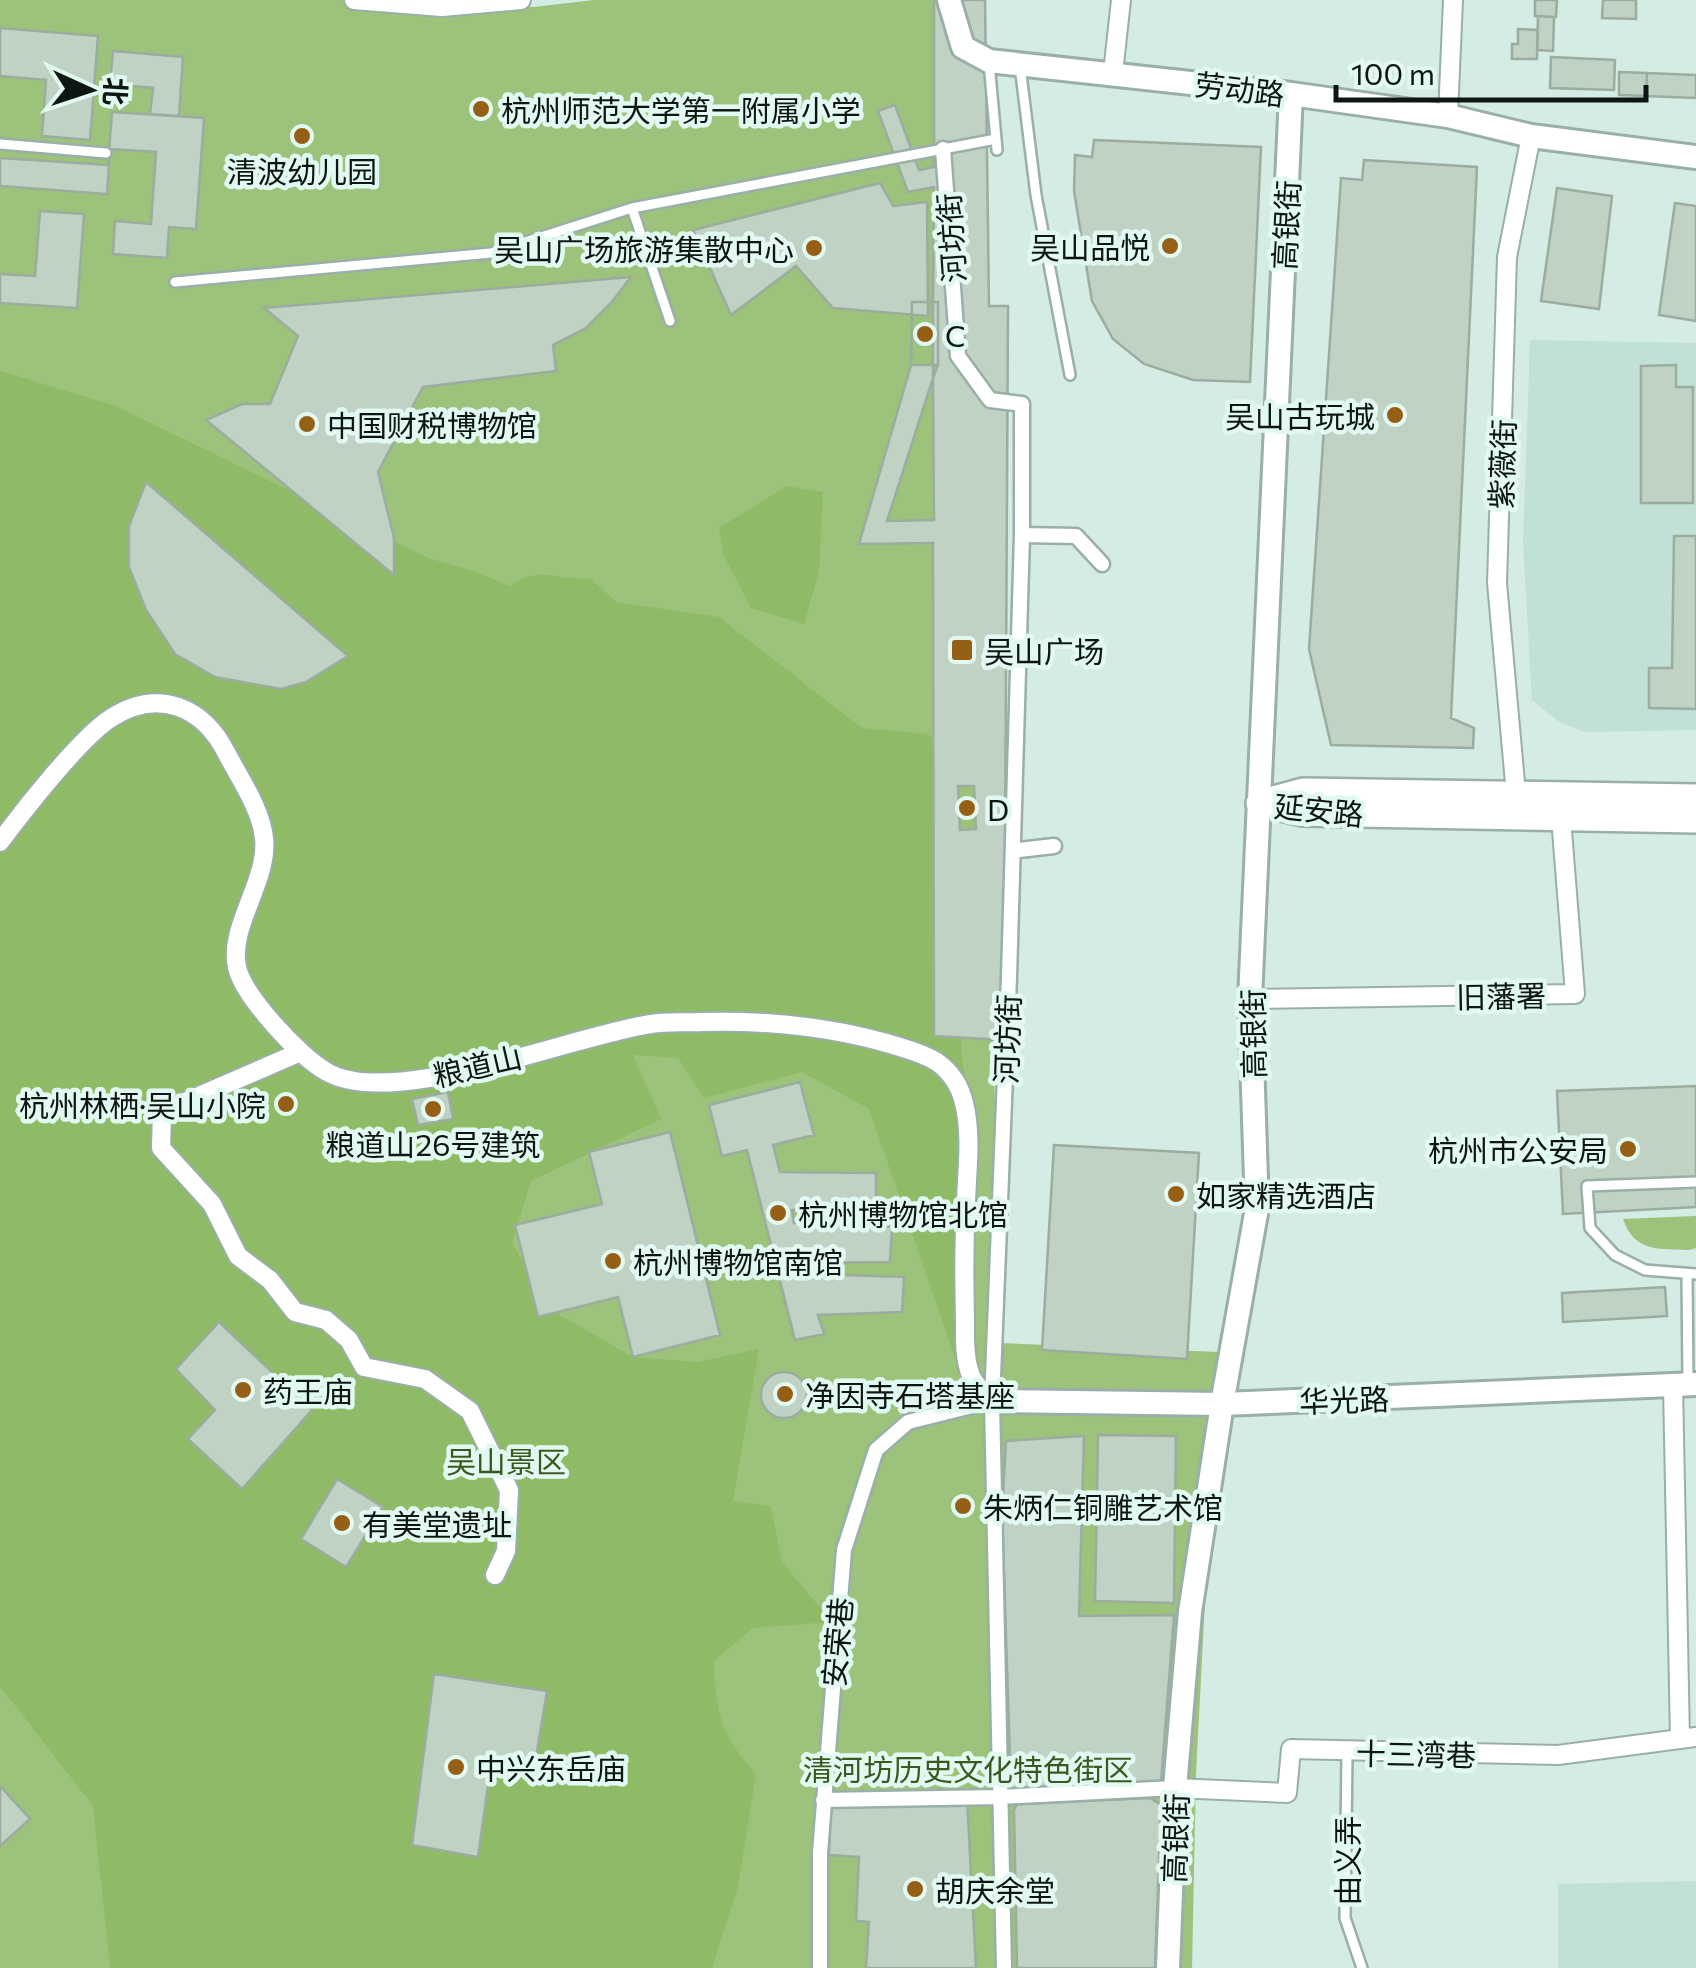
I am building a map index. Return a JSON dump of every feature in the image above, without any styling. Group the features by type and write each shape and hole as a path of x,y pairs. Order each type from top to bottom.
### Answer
{"main road":[{"name":"延安路","path":"1260,803 1303,791 1696,797"},
{"name":"延安路","path":"1260,803 1302,813 1696,820"}],"street":[{"path":"354,0 521,0"},
{"name":"劳动路","path":"948,0 962,48 989,60 1292,94 1448,116 1530,136 1696,157"},
{"path":"1114,73 1120,0"},
{"path":"1448,116 1453,0"},
{"name":"高银街","path":"1168,1968 1176,1788 1190,1612 1258,1208 1250,999 1292,94"},
{"name":"紫薇街","path":"1516,794 1497,584 1507,257 1530,136"},
{"name":"河坊街","path":"943,149 958,356 990,400 1022,404 1022,535 992,1401 1004,1968"},
{"path":"1022,535 1076,536 1102,564"},
{"name":"粮道山","path":"0,842 106,721 130,707 182,706 204,720 222,745 253,805 264,838 261,869 238,940 236,964 246,990 298,1053 330,1075 391,1083 652,1024 757,1021 850,1033 936,1062 953,1078 967,1118 966,1360 973,1382 992,1401"},
{"name":"旧藩署","path":"1250,999 1575,994 1561,818"},
{"path":"1019,850 1054,846"},
{"path":"298,1053 162,1112 162,1148 212,1204 238,1256 270,1280 295,1312 326,1320 349,1340 364,1368 425,1379 470,1411 509,1490 506,1550 496,1575"},
{"path":"1686,1384 1688,1738"},
{"name":"华光路","path":"992,1401 1222,1404 1686,1384"},
{"name":"安荣巷","path":"820,1968 823,1800 844,1550 876,1450 908,1422 992,1401"},
{"name":"十三湾巷","path":"1176,1788 1287,1793 1291,1749 1558,1755 1688,1738"},
{"path":"823,1800 1000,1797 1176,1788"}],"lane":[{"path":"175,282 490,253 632,208 943,149 997,144 989,60"},
{"path":"1020,66 1036,194 1070,376"},
{"path":"0,144 106,153"},
{"path":"632,208 670,321"},
{"path":"1686,1384 1692,1274 1645,1270 1615,1254 1590,1228 1587,1186 1696,1182"},
{"name":"由义弄","path":"1347,1752 1345,1918 1362,1968"}],"shaded area":[{"path":"1530,340 1696,343 1696,730 1584,732 1558,721 1532,700 1523,543"},
{"path":"1696,1881 1696,1968 1558,1968 1558,1884"}],"green space":[{"name":"吴山景区","path":"0,0 375,0 534,7 594,0 935,0 991,923 1000,1343 1218,1352 1196,1774 1192,1968 0,1968"},
{"path":"0,371 116,406 428,558 510,586 540,575 590,578 616,602 719,617 862,728 928,734 955,761 955,931 962,1060 976,1139 967,1392 869,1109 802,1072 704,1098 678,1058 633,1055 661,1119 531,1181 512,1243 553,1311 633,1357 697,1362 759,1349 733,1501 771,1506 782,1562 832,1622 753,1628 714,1661 722,1722 756,1774 738,1886 712,1968 110,1968 93,1806 0,1686"},
{"path":"787,486 823,492 819,572 804,624 751,608 724,556 719,528"},
{"path":"1696,1216 1696,1248 1689,1250 1641,1243 1623,1219"}],"building":[{"name":"吴山广场","path":"934,0 985,0 989,306 1008,306 1004,1040 934,1036 933,543 859,544 911,365 912,302 933,302 934,187 908,192 878,111 895,105 919,170 934,167","holes":["933,302 938,302 938,365 933,378","933,378 934,520 887,521"]},
{"path":"1535,0 1557,0 1556,17 1535,16"},
{"path":"1603,0 1636,0 1636,19 1602,18"},
{"path":"1538,16 1554,17 1553,51 1537,50"},
{"path":"0,28 98,36 90,140 42,136 46,80 0,76"},
{"path":"1518,29 1538,30 1537,59 1512,59"},
{"path":"113,51 183,57 179,116 150,114 153,88 110,84"},
{"path":"1551,57 1615,60 1614,90 1550,88"},
{"path":"1619,72 1647,73 1646,96 1619,95"},
{"path":"1647,73 1696,75 1696,98 1646,96"},
{"path":"112,112 204,118 196,229 169,227 167,258 113,254 115,221 151,224 156,152 110,149 107,194 0,186 0,158 108,165"},
{"name":"吴山品悦","path":"1094,140 1261,147 1250,382 1193,380 1144,364 1113,339 1092,301 1074,191 1075,155 1092,157"},
{"name":"吴山古玩城","path":"1364,160 1477,167 1451,718 1474,728 1473,748 1331,745 1309,649 1341,178 1362,180"},
{"name":"吴山广场旅游集散中心","path":"880,183 893,206 927,202 928,316 833,308 796,266 731,315 693,230"},
{"path":"1557,188 1612,196 1599,309 1541,301"},
{"path":"1675,203 1696,206 1696,321 1659,315"},
{"path":"40,211 84,214 77,308 0,303 0,274 35,276"},
{"name":"中国财税博物馆","path":"631,277 586,328 553,345 556,371 423,387 378,472 394,538 394,575 206,420 242,404 270,404 298,336 264,308"},
{"name":"C","path":"912,302 938,302 938,365 911,365"},
{"path":"1676,365 1676,387 1693,387 1693,503 1641,503 1641,366"},
{"path":"146,482 348,656 306,682 281,689 215,677 175,654 146,610 129,567 129,526"},
{"path":"1674,536 1696,536 1696,709 1649,708 1649,668 1672,668"},
{"name":"D","path":"958,786 974,786 976,829 960,830"},
{"name":"杭州博物馆北馆","path":"800,1082 814,1135 773,1145 780,1172 876,1173 876,1207 792,1210 794,1223 892,1227 890,1262 805,1263 808,1274 904,1277 902,1312 818,1315 824,1334 795,1340 747,1150 722,1156 709,1105"},
{"name":"杭州市公安局","path":"1696,1086 1696,1207 1563,1214 1557,1091"},
{"name":"粮道山26号建筑","path":"448,1092 453,1119 418,1125 412,1099"},
{"name":"杭州博物馆南馆","path":"670,1132 720,1335 633,1357 618,1297 538,1317 515,1225 602,1204 589,1152"},
{"path":"1054,1145 1199,1153 1187,1359 1042,1350"},
{"path":"1665,1287 1667,1316 1563,1322 1562,1293"},
{"name":"药王庙","path":"219,1322 312,1410 242,1489 188,1439 215,1410 176,1369"},
{"name":"净因寺石塔基座","path":"784,1372 801,1378 807,1395 801,1412 784,1418 767,1412 761,1395 767,1378"},
{"path":"1098,1435 1176,1436 1174,1603 1095,1601"},
{"path":"1084,1436 1079,1616 1174,1615 1161,1783 1011,1789 1002,1514 1006,1441"},
{"name":"有美堂遗址","path":"337,1479 383,1507 346,1567 301,1539"},
{"name":"中兴东岳庙","path":"434,1674 547,1691 534,1769 491,1764 478,1857 412,1845"},
{"path":"0,1786 30,1819 0,1846"},
{"name":"胡庆余堂","path":"967,1798 976,1968 866,1968 869,1922 856,1921 859,1857 829,1855 831,1802"},
{"path":"1150,1798 1161,1805 1155,1968 1017,1968 1017,1804"}],"place":[{"name":"杭州师范大学第一附属小学","path":"481,109"},
{"name":"清波幼儿园","path":"302,136"},
{"name":"吴山品悦","path":"1170,246"},
{"name":"吴山广场旅游集散中心","path":"814,248"},
{"name":"C","path":"925,334"},
{"name":"吴山古玩城","path":"1395,415"},
{"name":"中国财税博物馆","path":"307,424"},
{"name":"吴山广场","path":"962,650"},
{"name":"D","path":"967,808"},
{"name":"杭州林栖·吴山小院","path":"286,1104"},
{"name":"粮道山26号建筑","path":"433,1109"},
{"name":"杭州市公安局","path":"1628,1149"},
{"name":"如家精选酒店","path":"1176,1194"},
{"name":"杭州博物馆北馆","path":"778,1213"},
{"name":"杭州博物馆南馆","path":"613,1261"},
{"name":"药王庙","path":"243,1390"},
{"name":"净因寺石塔基座","path":"785,1394"},
{"name":"朱炳仁铜雕艺术馆","path":"963,1506"},
{"name":"有美堂遗址","path":"342,1523"},
{"name":"中兴东岳庙","path":"456,1767"},
{"name":"胡庆余堂","path":"915,1889"}],"park label":[{"name":"清河坊历史文化特色街区","path":"968,1768"}]}
